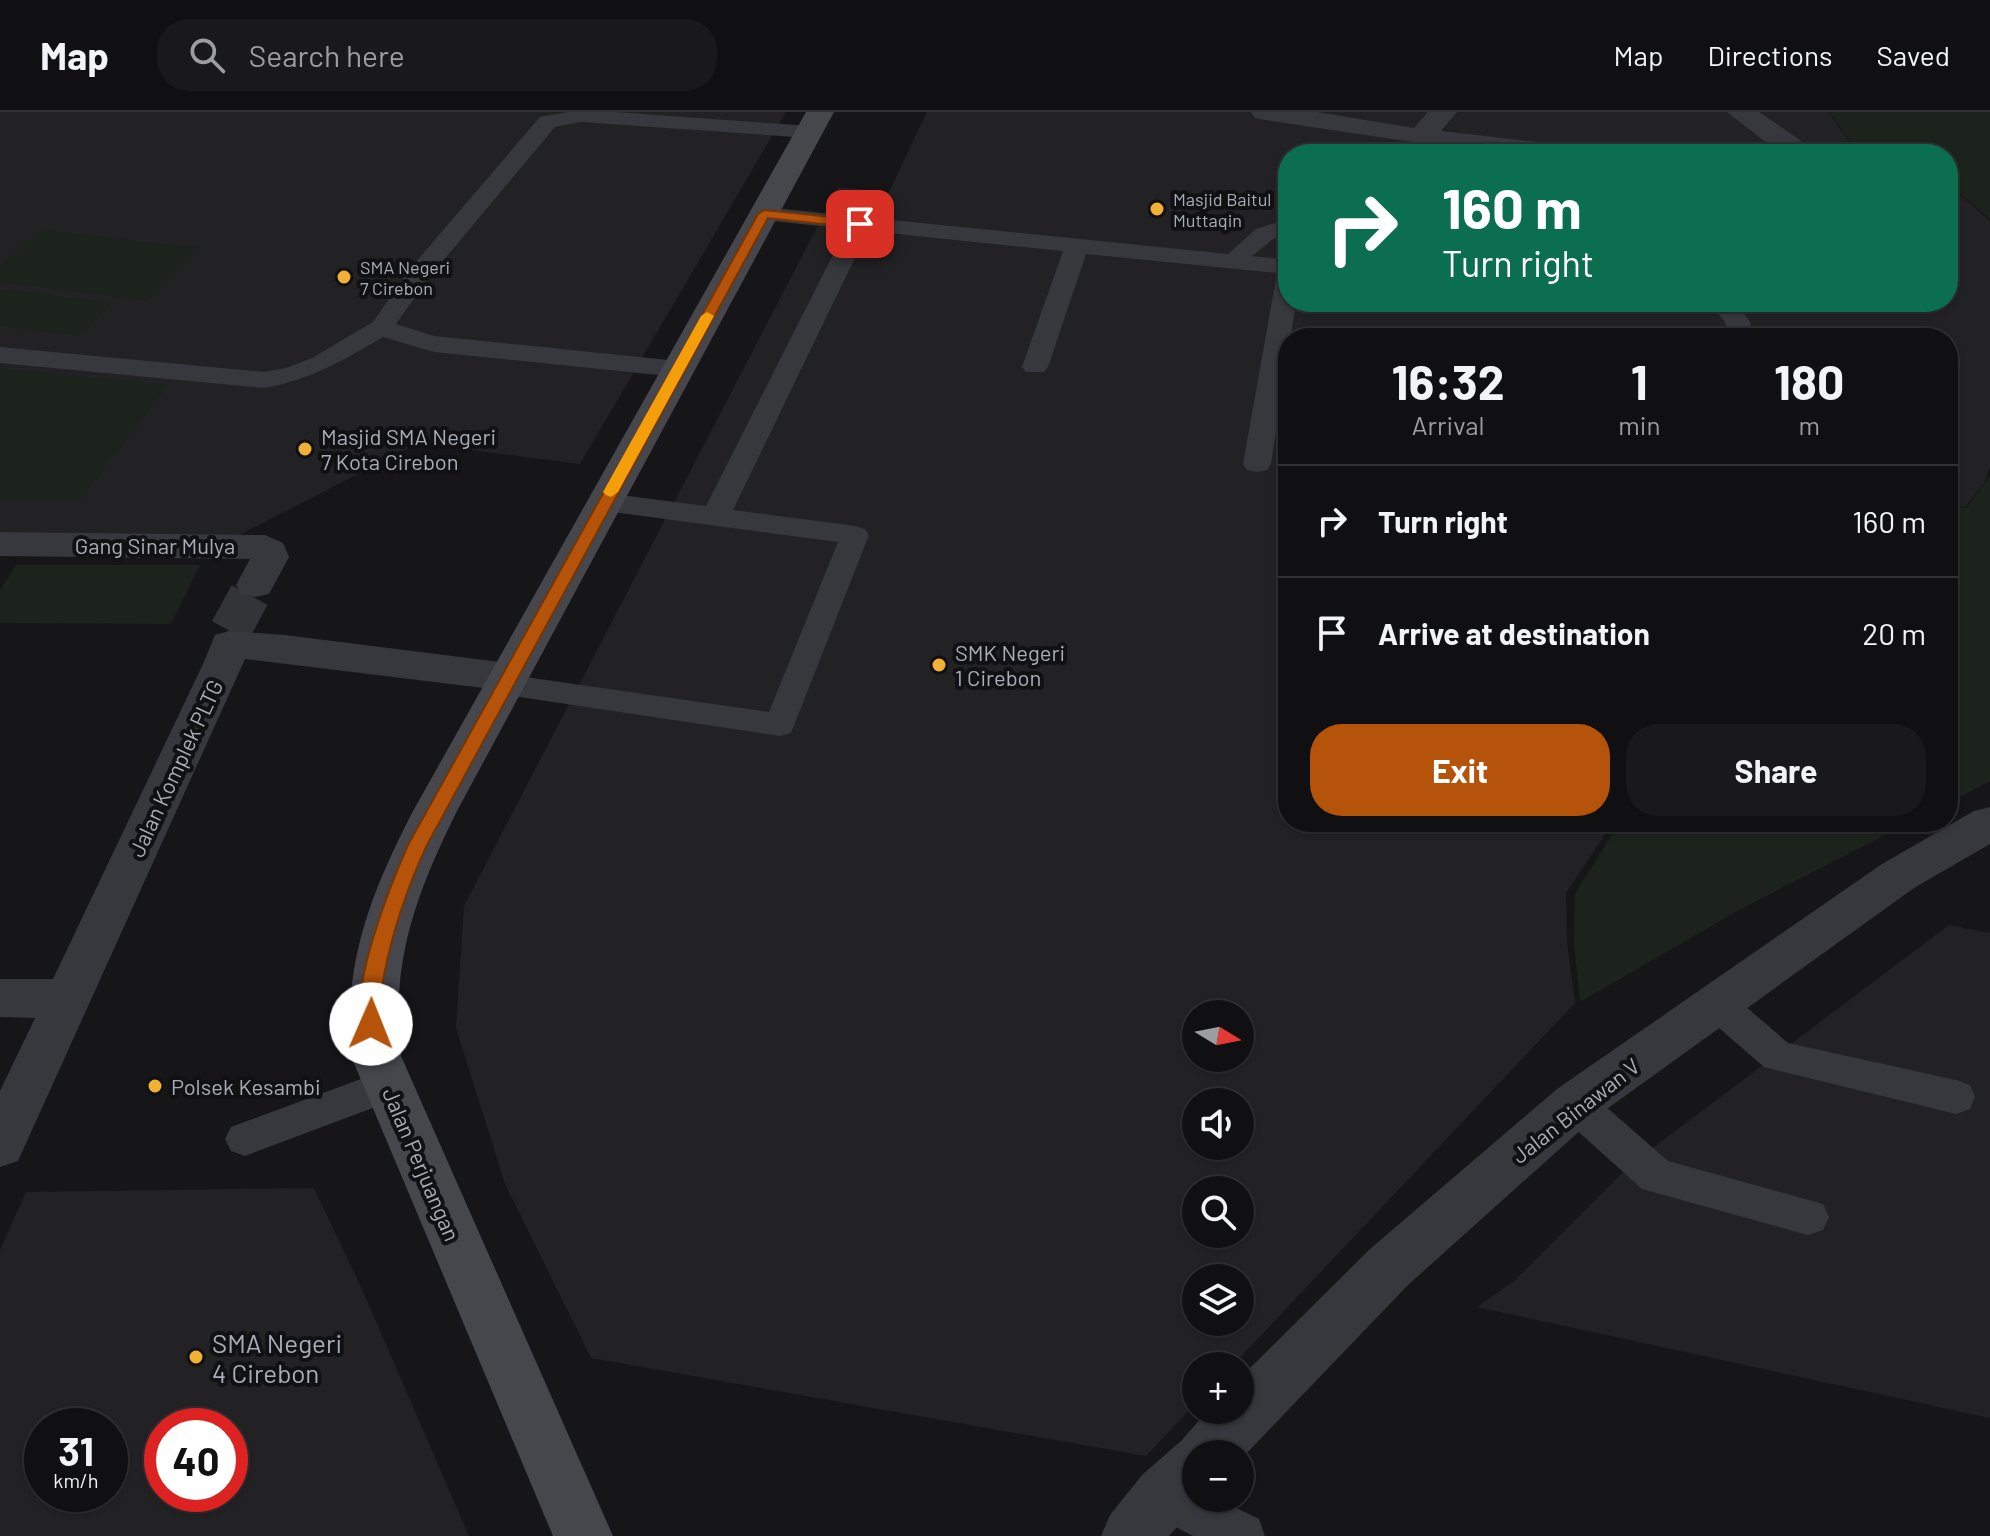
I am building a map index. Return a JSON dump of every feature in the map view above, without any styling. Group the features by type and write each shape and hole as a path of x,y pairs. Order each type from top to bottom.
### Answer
{"street":[{"path":"1250,143 1258,112"},
{"path":"1265,112 1479,144"},
{"path":"1421,137 1443,112"},
{"path":"1741,112 1787,144"},
{"name":"Jalan Perjuangan","path":"583,1536 376,1056 371,1024 371,990 389,917 418,845 814,122"},
{"name":"Gang Sinar Mulya","path":"0,544 265,547 270,551 270,557 255,585"},
{"name":"Jalan Komplek PLTG","path":"0,1145 223,664 229,638 506,681"},
{"name":"Jalan Binawan V","path":"1219,1440 1389,1267 1575,1104 1898,876 1990,823"},
{"path":"0,998 68,999"}],"lane":[{"path":"0,355 265,380 293,375 321,363 382,327 418,275 548,122 581,116 814,122"},
{"path":"764,214 1278,266"},
{"path":"715,517 860,224"},
{"path":"1234,262 1249,246 1278,227"},
{"path":"1035,367 1076,248"},
{"path":"382,327 404,337 434,344 678,369"},
{"path":"1257,464 1278,336"},
{"path":"506,681 780,725 855,535 605,502"},
{"path":"1717,1004 1777,1056 1956,1097"},
{"path":"245,1139 388,1085"},
{"path":"1575,1104 1656,1176 1808,1217"},
{"path":"1163,1498 1242,1536"}],"shaded area":[{"name":"SMA Negeri 7 Cirebon","path":"0,112 786,112 580,464 418,443 226,542 0,539"},
{"name":"SMK Negeri 1 Cirebon","path":"927,112 1828,112 1851,144 1278,144 1278,312 1958,312 1958,193 1990,221 1990,467 1984,483 1965,507 1958,506 1958,328 1278,328 1278,832 1606,832 1566,893 1567,943 1575,1003 1245,1352 1182,1352 1182,1418 1146,1456 591,1358 505,1184 456,1028 464,906 838,187 889,192"},
{"path":"1829,112 1990,112 1990,219 1958,192 1958,144 1852,144"},
{"path":"41,230 201,248 148,301 0,282 0,265"},
{"path":"0,289 113,303 79,336 0,326"},
{"path":"0,368 168,385 81,499 0,499"},
{"path":"1990,476 1990,781 1958,798 1958,507 1966,508"},
{"path":"16,565 200,565 171,624 0,623 0,590"},
{"path":"1614,832 1891,832 1739,910 1580,1002 1574,944 1575,894"},
{"path":"1949,925 1990,933 1990,1418 1477,1307 1514,1281 1630,1165"},
{"name":"SMA Negeri 4 Cirebon","path":"314,1188 362,1289 469,1536 0,1536 0,1250 26,1192"}],"tunnel":[{"path":"230,631 255,585"}],"slow traffic":[{"path":"611,492 707,316"}],"place":[{"name":"Masjid Baitul Muttaqin","path":"1157,209"},
{"name":"SMA Negeri 7 Cirebon","path":"344,277"},
{"name":"Masjid SMA Negeri 7 Kota Cirebon","path":"305,449"},
{"name":"SMK Negeri 1 Cirebon","path":"939,665"},
{"name":"Polsek Kesambi","path":"155,1086"},
{"name":"SMA Negeri 4 Cirebon","path":"196,1357"}],"route":[{"path":"371,1024 371,990 378,954 402,880 418,845 764,214 860,224"}]}
